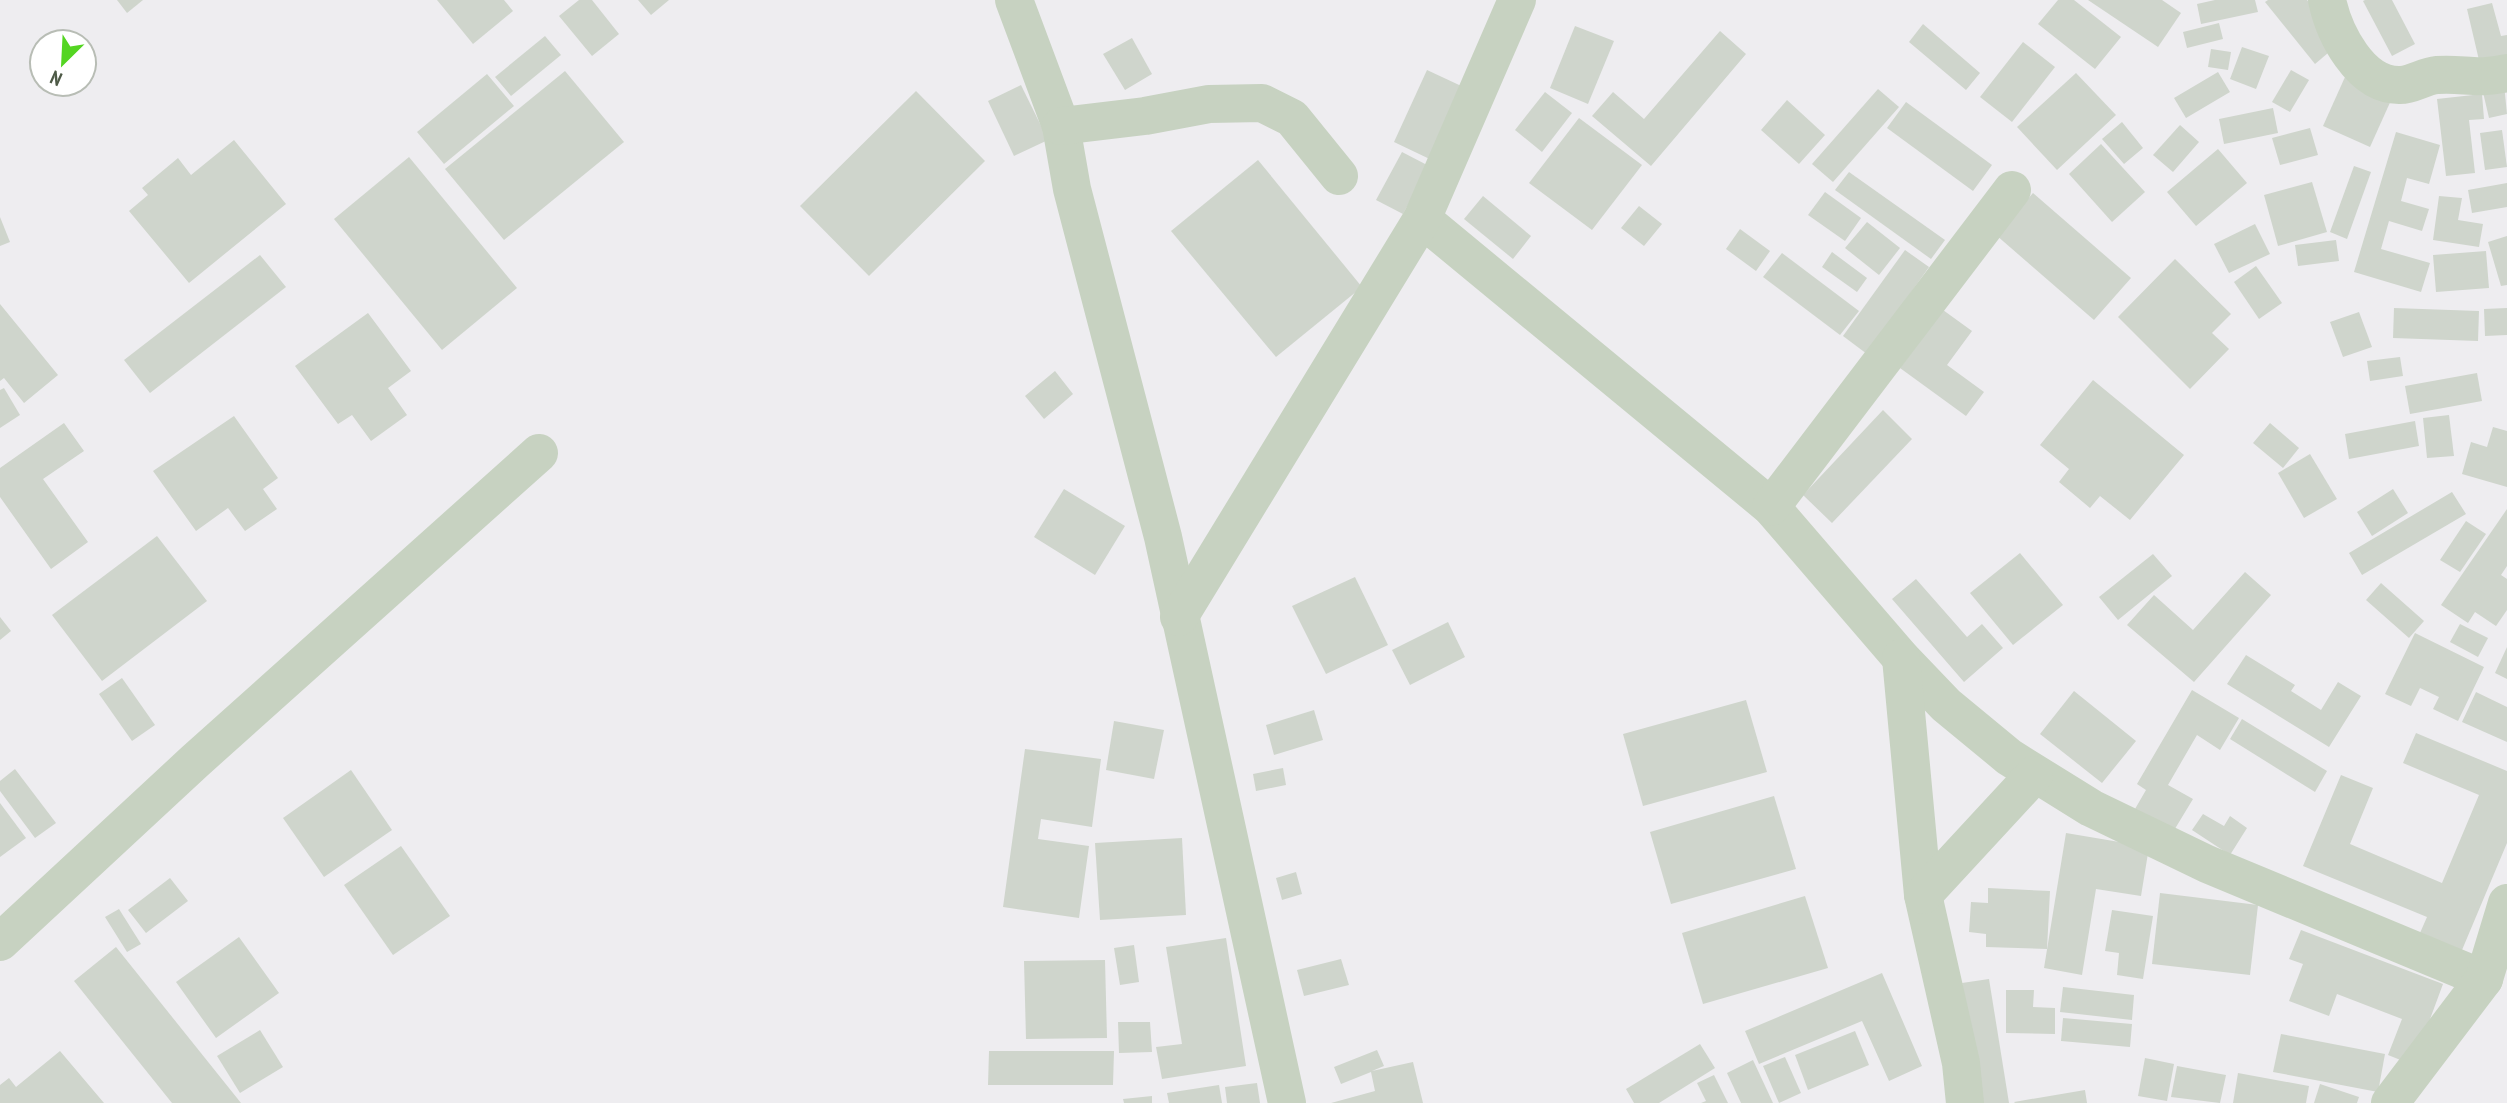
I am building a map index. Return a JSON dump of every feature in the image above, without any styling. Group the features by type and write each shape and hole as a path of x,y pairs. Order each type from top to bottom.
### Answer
{"street":[{"path":"1014,0 1061,126 1072,188 1163,537 1287,1103"},
{"path":"1179,617 1422,219 1517,0"},
{"path":"2328,0 2350,55 2384,83 2409,84 2436,75 2484,79 2507,73"},
{"path":"1061,126 1145,116 1209,104 1262,103 1292,118 1339,176"},
{"path":"1771,507 2012,190"},
{"path":"1422,219 1771,507 1901,658 1946,705 2034,775 2091,808 2207,864 2484,979"},
{"path":"0,942 194,762 539,453"},
{"path":"1901,658 1923,895 1961,1063 1965,1103"},
{"path":"1923,895 2034,775"},
{"path":"2390,1103 2484,979 2507,903"}],"building":[{"path":"117,0 143,0 127,13"},
{"path":"437,0 504,0 513,11 473,44"},
{"path":"579,0 592,0 619,34 592,56 559,16"},
{"path":"638,0 669,0 651,15"},
{"path":"2058,0 2074,0 2121,37 2095,69 2038,24"},
{"path":"2088,0 2162,0 2181,13 2158,47"},
{"path":"2215,0 2255,0 2258,12 2201,24 2197,4"},
{"path":"2307,0 2341,42 2315,64 2265,2"},
{"path":"2392,0 2415,44 2392,56 2363,1"},
{"path":"2492,3 2501,36 2507,35 2507,67 2482,73 2467,9"},
{"path":"2219,23 2223,39 2187,48 2183,32"},
{"path":"1923,24 1980,73 1966,90 1909,42"},
{"path":"1575,26 1614,41 1588,104 1550,88"},
{"path":"1720,31 1746,54 1651,166 1592,116 1613,92 1644,119"},
{"path":"545,36 561,55 511,96 495,77"},
{"path":"1132,38 1152,74 1125,90 1103,54"},
{"path":"2023,42 2055,67 2012,122 1980,97"},
{"path":"2242,47 2269,56 2256,89 2230,79"},
{"path":"2211,49 2231,52 2228,70 2208,67"},
{"path":"1427,70 1472,91 1438,163 1394,142"},
{"path":"2291,70 2309,80 2290,112 2272,102"},
{"path":"565,71 624,142 504,240 445,169"},
{"path":"2218,72 2230,92 2186,118 2174,98"},
{"path":"2076,73 2116,115 2057,170 2017,127"},
{"path":"487,74 514,106 444,164 417,132"},
{"path":"2345,77 2392,98 2370,147 2323,126"},
{"path":"2504,84 2507,114 2489,118 2482,88"},
{"path":"1021,85 1048,140 1014,156 988,101"},
{"path":"1878,89 1899,107 1833,182 1812,164"},
{"path":"916,91 985,161 869,276 800,206"},
{"path":"1545,92 1572,113 1542,152 1515,130"},
{"path":"2482,94 2484,119 2469,120 2475,173 2446,176 2437,99"},
{"path":"1787,100 1825,135 1799,164 1761,130"},
{"path":"1906,102 1992,165 1973,191 1887,128"},
{"path":"2273,108 2278,133 2224,144 2219,119"},
{"path":"1579,118 1642,165 1592,230 1529,183"},
{"path":"2122,122 2143,148 2124,164 2102,139"},
{"path":"2180,125 2199,142 2173,172 2153,155"},
{"path":"2310,128 2318,155 2280,165 2272,138"},
{"path":"2502,130 2507,167 2485,170 2480,133"},
{"path":"2396,132 2440,145 2429,184 2407,178 2401,201 2429,209 2422,231 2389,221 2381,249 2430,263 2421,292 2354,272"},
{"path":"234,140 286,204 189,283 129,211 148,195 142,188 178,158 191,175"},
{"path":"2101,144 2145,192 2112,222 2069,174"},
{"path":"2218,149 2247,183 2196,226 2167,192"},
{"path":"1402,152 1429,166 1403,214 1376,200"},
{"path":"409,157 517,288 442,350 334,219"},
{"path":"1258,160 1362,287 1276,357 1171,231"},
{"path":"2354,166 2371,172 2347,239 2330,232"},
{"path":"1849,172 1945,240 1931,259 1835,190"},
{"path":"2312,182 2327,232 2278,246 2264,195"},
{"path":"2507,183 2507,207 2472,213 2468,190"},
{"path":"1825,192 1861,218 1845,241 1808,215"},
{"path":"2033,193 2131,278 2094,320 1996,235"},
{"path":"1483,196 1531,236 1513,259 1464,219"},
{"path":"2439,196 2462,198 2458,220 2483,224 2479,247 2433,240"},
{"path":"1639,206 1662,224 1644,246 1621,228"},
{"path":"0,217 10,242 0,246"},
{"path":"1867,222 1900,248 1879,275 1845,248"},
{"path":"2255,224 2270,254 2229,273 2214,244"},
{"path":"1740,229 1770,251 1756,271 1726,249"},
{"path":"2507,236 2507,285 2501,286 2488,242"},
{"path":"2336,240 2339,261 2298,266 2295,245"},
{"path":"1905,250 1929,267 1867,354 1843,336"},
{"path":"2486,251 2489,288 2436,292 2433,255"},
{"path":"1832,252 1867,278 1857,292 1822,267"},
{"path":"1782,253 1859,311 1840,335 1763,277"},
{"path":"260,255 286,287 150,393 124,360"},
{"path":"2175,259 2231,314 2212,333 2229,349 2190,389 2118,317"},
{"path":"2256,266 2282,303 2259,319 2234,282"},
{"path":"0,304 58,375 24,403 4,378 0,381"},
{"path":"2394,308 2479,311 2478,341 2393,338"},
{"path":"2507,308 2507,335 2485,336 2484,309"},
{"path":"1943,310 1972,331 1947,365 1984,392 1966,416 1900,368"},
{"path":"2359,312 2372,347 2343,357 2330,322"},
{"path":"368,313 411,371 388,388 407,415 371,441 352,415 338,424 295,366"},
{"path":"2400,357 2403,376 2370,381 2367,361"},
{"path":"1055,371 1073,394 1044,419 1025,396"},
{"path":"2477,373 2482,401 2410,414 2405,386"},
{"path":"2093,380 2184,455 2130,520 2100,496 2090,508 2059,482 2069,469 2040,445"},
{"path":"4,388 20,415 0,428 0,390"},
{"path":"1883,410 1912,439 1832,523 1803,495"},
{"path":"2449,415 2454,456 2427,458 2423,418"},
{"path":"234,416 278,478 263,489 277,509 245,531 228,508 196,531 153,471"},
{"path":"2415,421 2419,446 2349,459 2345,434"},
{"path":"64,423 84,451 43,479 88,542 51,569 0,497 0,468"},
{"path":"2270,423 2299,448 2283,468 2253,443"},
{"path":"2493,427 2507,431 2507,487 2462,474 2471,442 2487,447"},
{"path":"2310,454 2337,499 2304,518 2278,473"},
{"path":"1064,489 1125,526 1095,575 1034,537"},
{"path":"2393,489 2408,513 2372,536 2357,512"},
{"path":"2452,492 2466,514 2362,575 2349,553"},
{"path":"2507,509 2507,566 2501,575 2507,579 2507,610 2496,626 2475,612 2468,623 2441,605"},
{"path":"2466,521 2486,534 2460,572 2440,560"},
{"path":"157,536 207,601 102,681 52,615"},
{"path":"2020,553 2063,605 2013,645 1970,593"},
{"path":"2153,554 2172,576 2118,620 2099,597"},
{"path":"2245,572 2271,595 2194,682 2127,625 2154,595 2193,630"},
{"path":"1355,577 1388,645 1326,674 1292,606"},
{"path":"1916,579 1967,637 1982,624 2003,648 1964,682 1892,599"},
{"path":"2381,583 2424,621 2409,638 2366,600"},
{"path":"0,617 11,631 0,640"},
{"path":"1448,622 1465,657 1410,685 1392,650"},
{"path":"2460,624 2488,638 2478,657 2450,642"},
{"path":"2415,633 2484,667 2458,721 2433,709 2439,697 2420,688 2411,706 2385,694"},
{"path":"2507,647 2507,679 2495,673"},
{"path":"2246,655 2295,685 2291,691 2321,710 2338,682 2361,696 2329,747 2227,684"},
{"path":"122,678 155,725 132,741 99,694"},
{"path":"2192,690 2239,718 2220,750 2197,735 2168,785 2193,799 2173,832 2135,809 2146,790 2137,784"},
{"path":"2074,691 2136,741 2102,783 2040,734"},
{"path":"2476,692 2507,707 2507,742 2462,722"},
{"path":"1746,700 1767,772 1643,806 1623,734"},
{"path":"1314,710 1323,740 1274,755 1266,725"},
{"path":"2242,719 2327,771 2315,792 2230,739"},
{"path":"1114,721 1164,730 1154,779 1106,770"},
{"path":"2416,733 2507,771 2507,843 2462,950 2420,933 2427,917 2303,866 2341,775 2373,788 2350,844 2442,883 2479,795 2403,763"},
{"path":"1025,749 1101,759 1092,827 1041,819 1038,839 1089,846 1079,918 1003,907"},
{"path":"1283,768 1286,785 1256,791 1253,774"},
{"path":"15,769 56,823 35,838 0,791 0,781"},
{"path":"351,770 392,830 324,877 283,818"},
{"path":"1774,796 1796,869 1671,904 1650,832"},
{"path":"0,803 26,838 0,857"},
{"path":"2203,814 2224,826 2230,816 2247,828 2230,855 2192,830"},
{"path":"2066,833 2149,847 2141,896 2096,889 2082,975 2044,968"},
{"path":"1182,838 1186,915 1100,920 1095,843"},
{"path":"401,846 450,916 393,955 344,885"},
{"path":"1296,872 1302,894 1282,900 1276,878"},
{"path":"170,878 188,901 146,933 128,910"},
{"path":"1988,888 2050,891 2047,949 1986,947 1986,934 1969,932 1971,902 1988,903"},
{"path":"2160,893 2258,905 2250,975 2152,964"},
{"path":"1805,896 1828,968 1703,1004 1682,933"},
{"path":"119,909 141,944 127,952 105,917"},
{"path":"2112,910 2153,916 2143,979 2117,975 2119,953 2105,951"},
{"path":"2301,930 2443,984 2413,1065 2388,1055 2402,1019 2337,994 2329,1016 2289,1001 2303,964 2289,959"},
{"path":"239,937 279,993 216,1038 176,982"},
{"path":"1226,938 1246,1066 1162,1079 1156,1047 1182,1044 1166,947"},
{"path":"1134,945 1139,982 1120,985 1114,948"},
{"path":"116,947 241,1103 172,1103 74,981"},
{"path":"1341,959 1349,985 1304,996 1297,970"},
{"path":"1105,960 1107,1038 1026,1039 1024,961"},
{"path":"1882,973 1922,1066 1889,1081 1862,1021 1759,1064 1745,1031"},
{"path":"1989,979 2009,1103 1981,1103 1962,983"},
{"path":"2063,987 2134,995 2132,1020 2060,1012"},
{"path":"2006,990 2034,990 2033,1007 2055,1008 2055,1034 2006,1033"},
{"path":"2063,1018 2132,1024 2130,1047 2061,1041"},
{"path":"1118,1022 1150,1022 1152,1052 1119,1053"},
{"path":"260,1030 283,1067 240,1093 217,1056"},
{"path":"1855,1031 1869,1065 1808,1090 1795,1055"},
{"path":"2281,1034 2385,1054 2378,1092 2273,1072"},
{"path":"1700,1044 1715,1068 1659,1103 1634,1103 1626,1089"},
{"path":"1377,1050 1384,1066 1372,1071 1413,1062 1423,1103 1331,1103 1375,1091 1371,1072 1341,1084 1334,1067"},
{"path":"60,1051 104,1103 0,1103 0,1085 9,1078 16,1087"},
{"path":"989,1051 1114,1051 1113,1085 988,1085"},
{"path":"1785,1057 1801,1093 1779,1103 1763,1066"},
{"path":"2145,1058 2174,1064 2167,1101 2138,1096"},
{"path":"1753,1060 1773,1103 1741,1103 1727,1073"},
{"path":"2177,1066 2226,1075 2220,1103 2171,1097"},
{"path":"2238,1073 2309,1086 2306,1103 2233,1103"},
{"path":"1714,1075 1728,1103 1701,1103 1706,1101 1697,1083"},
{"path":"1257,1083 1260,1103 1227,1103 1225,1087"},
{"path":"2320,1084 2359,1097 2357,1103 2314,1103"},
{"path":"1219,1085 1222,1103 1169,1103 1167,1093"},
{"path":"2085,1090 2087,1103 2014,1102"},
{"path":"1152,1096 1152,1103 1124,1103 1123,1099"}]}
